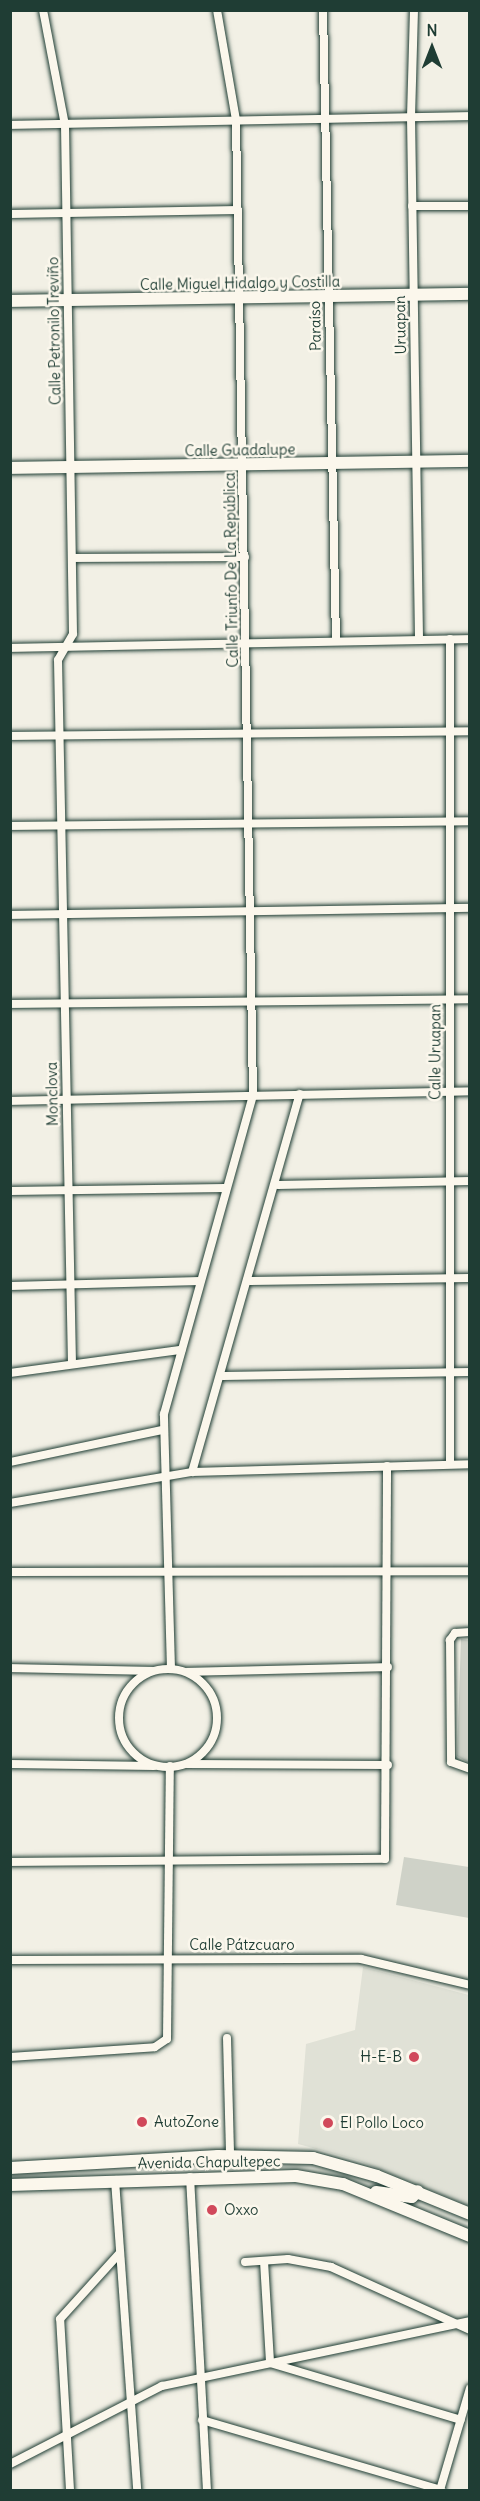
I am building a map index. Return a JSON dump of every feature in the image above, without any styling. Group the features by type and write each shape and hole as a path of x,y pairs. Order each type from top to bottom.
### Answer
{"main road":[{"name":"Calle Miguel Hidalgo y Costilla","path":"10,301 470,294"},
{"name":"Calle Guadalupe","path":"10,468 470,461"},
{"name":"Avenida Chapultepec","path":"10,2168 244,2155 325,2160 418,2191 470,2214"},
{"path":"244,2155 241,2164 250,2174"},
{"path":"189,2177 222,2168 230,2156"},
{"name":"Avenida Chapultepec","path":"10,2185 250,2174 317,2179 373,2194 470,2236"},
{"path":"373,2194 380,2190 412,2197 418,2191"}],"street":[{"name":"Calle Petronilo Treviño","path":"43,10 65,125 73,634 61,647"},
{"name":"Calle Triunfo De La República","path":"162,1430 225,1188 253,1095 255,1000 236,120 217,10"},
{"name":"Paraíso","path":"323,10 336,641"},
{"name":"Uruapan","path":"414,10 411,117 419,640"},
{"path":"10,125 470,116"},
{"path":"412,206 470,206"},
{"path":"10,214 238,210"},
{"path":"73,558 245,557"},
{"name":"Calle Uruapan","path":"450,639 451,730 448,821 450,1464"},
{"path":"10,648 470,639"},
{"name":"Monclova","path":"61,647 59,735 65,914 64,1003 72,1363"},
{"path":"10,736 470,731"},
{"path":"10,826 470,820"},
{"path":"10,915 252,908 470,908"},
{"path":"10,1004 470,999"},
{"path":"10,1101 470,1091"},
{"path":"192,1472 223,1376 278,1185 300,1094"},
{"path":"278,1185 470,1181"},
{"path":"10,1191 68,1188 225,1188"},
{"path":"250,1281 470,1278"},
{"path":"10,1286 200,1281"},
{"path":"10,1372 181,1350"},
{"path":"223,1376 470,1372"},
{"path":"10,1462 162,1430 169,1475 171,1669"},
{"path":"10,1503 192,1472 470,1464"},
{"path":"10,1862 385,1859 388,1765 387,1466"},
{"path":"10,1572 470,1571"},
{"path":"470,1632 455,1633 450,1640 451,1762 470,1769"},
{"path":"10,1668 155,1671 171,1669 187,1672 388,1667"},
{"path":"155,1671 133,1684 119,1720 128,1745 165,1766"},
{"path":"183,1764 208,1747 218,1719 210,1691 187,1672"},
{"path":"10,1764 388,1765"},
{"path":"10,2057 165,2043 169,1958 169,1861 165,1766"},
{"name":"Calle Pátzcuaro","path":"10,1960 372,1959 470,1985"},
{"path":"227,2038 230,2156"},
{"path":"189,2177 207,2490"},
{"path":"115,2180 137,2490"},
{"path":"70,2490 61,2315 119,2254"},
{"path":"264,2261 270,2363"},
{"path":"245,2262 310,2261 331,2267 470,2330"},
{"path":"10,2464 67,2437 162,2386 470,2321"},
{"path":"270,2363 461,2420"},
{"path":"202,2421 441,2490 470,2388"}],"shaded area":[{"path":"461,1639 469,1640 469,1763 457,1756"},
{"path":"404,1857 469,1867 469,1918 396,1905"},
{"path":"363,1967 469,1995 469,2206 357,2160 298,2144 306,2044 355,2030"}],"place":[{"name":"H-E-B","path":"414,2057"},
{"name":"AutoZone","path":"142,2122"},
{"name":"El Pollo Loco","path":"328,2123"},
{"name":"Oxxo","path":"212,2210"}]}
